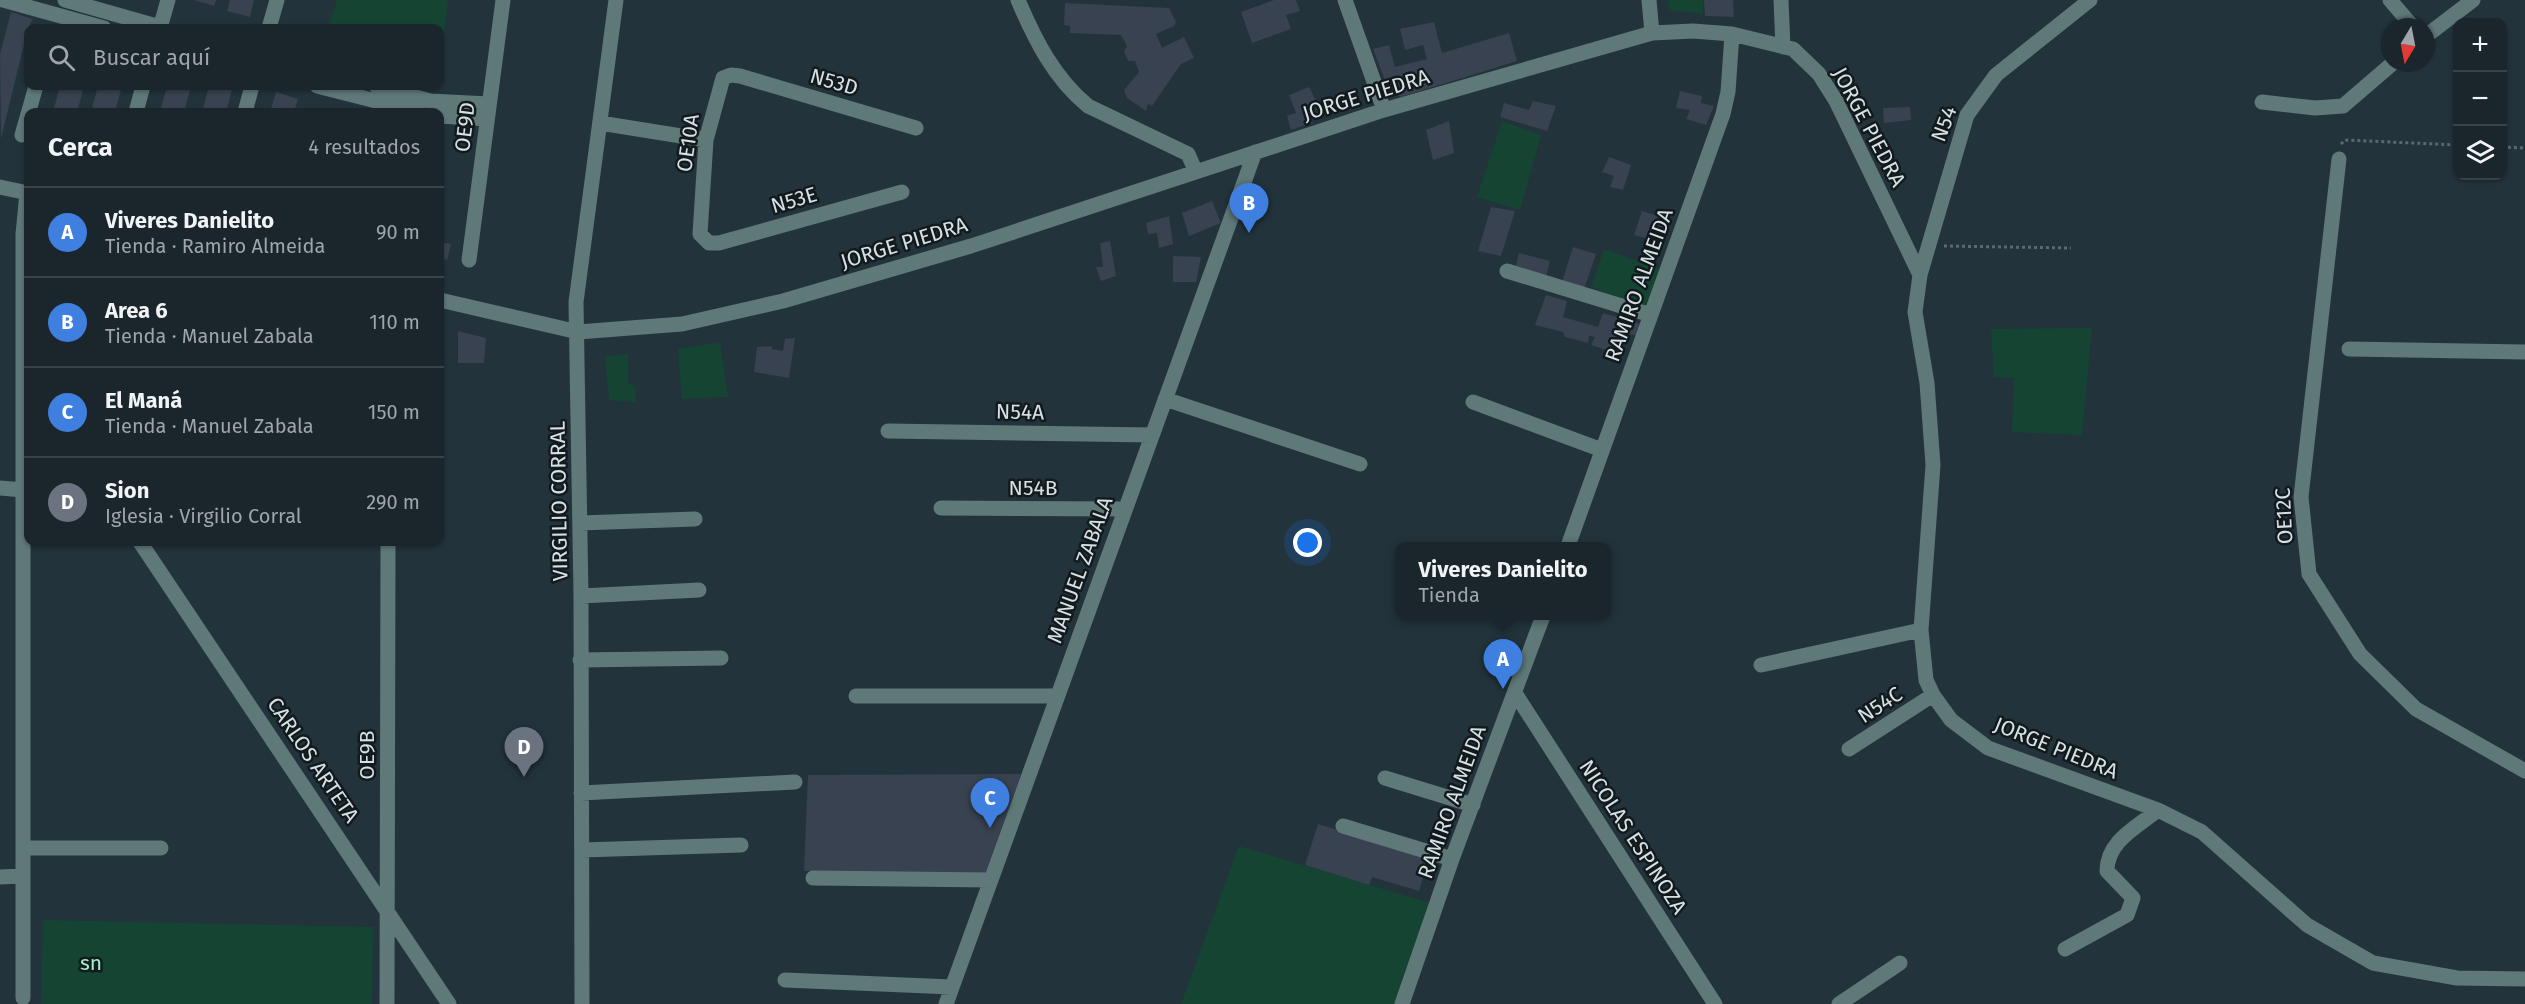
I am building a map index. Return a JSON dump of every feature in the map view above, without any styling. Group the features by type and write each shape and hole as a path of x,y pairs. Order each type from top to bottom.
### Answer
{"street":[{"path":"3,0 54,22 71,24"},
{"path":"54,22 63,0 146,24"},
{"path":"161,24 168,0"},
{"path":"270,24 277,0"},
{"name":"OE9D","path":"469,260 503,0"},
{"name":"VIRGILIO CORRAL","path":"582,1004 581,596 576,302 616,0"},
{"path":"1018,0 1051,66 1076,96 1088,106 1188,154 1195,170"},
{"path":"1345,0 1384,110"},
{"path":"1649,0 1652,33"},
{"path":"1781,0 1783,47"},
{"name":"N54","path":"1920,275 1967,115 1996,75 2070,5 2090,0"},
{"path":"2390,0 2405,18"},
{"path":"2435,29 2473,0"},
{"name":"JORGE PIEDRA","path":"444,301 578,332 682,324 783,301 971,246 1195,170 1384,110 1652,33 1693,31 1732,34 1793,49 1819,74 1836,101 1920,275 1915,312 1927,383 1933,465 1921,630 1926,680 1933,695 1952,720 1988,748 2158,810 2202,832 2307,925 2373,963 2457,978 2525,979"},
{"name":"RAMIRO ALMEIDA","path":"1569,542 1723,114 1728,92 1732,34"},
{"path":"2262,102 2315,108 2343,106 2382,72"},
{"name":"OE10A","path":"700,234 706,140 723,78 731,75 740,76"},
{"name":"N53D","path":"740,76 916,128"},
{"path":"29,108 35,90"},
{"path":"137,108 142,90"},
{"path":"246,108 251,90"},
{"path":"337,90 377,98 407,108"},
{"path":"377,98 430,101 488,112"},
{"path":"444,116 488,112"},
{"path":"600,123 706,140"},
{"path":"21,135 24,125"},
{"name":"MANUEL ZABALA","path":"946,1004 1255,152"},
{"name":"OE12C","path":"2339,159 2301,497 2308,574 2360,654 2416,708 2525,771"},
{"path":"0,187 24,192"},
{"name":"N53E","path":"700,234 709,243 719,243 902,192"},
{"path":"24,226 24,280"},
{"path":"1507,271 1651,315"},
{"path":"2349,349 2525,352"},
{"path":"1165,399 1360,464"},
{"path":"1473,402 1602,450"},
{"name":"N54A","path":"888,431 1152,435"},
{"path":"23,998 24,451"},
{"path":"0,488 23,490"},
{"name":"N54B","path":"941,508 1125,509"},
{"path":"580,523 695,519"},
{"name":"CARLOS ARTETA","path":"143,546 388,909 449,1004"},
{"name":"OE9B","path":"387,1004 388,546"},
{"path":"581,596 699,590"},
{"name":"RAMIRO ALMEIDA","path":"1402,1004 1452,859 1541,620"},
{"path":"1761,665 1921,630"},
{"path":"580,660 721,658"},
{"name":"NICOLAS ESPINOZA","path":"1515,693 1715,1004"},
{"name":"N54C","path":"1849,749 1933,695"},
{"path":"856,696 1057,696"},
{"path":"1385,778 1473,805"},
{"path":"581,793 795,782"},
{"path":"2065,950 2127,915 2133,898 2107,871 2107,860 2118,842 2158,810"},
{"path":"1343,826 1452,859"},
{"path":"582,850 741,845"},
{"path":"23,848 161,848"},
{"path":"0,876 23,876"},
{"path":"813,879 991,880"},
{"path":"1839,1004 1900,963"},
{"path":"785,980 952,987"}],"path":[{"path":"2339,159 2340,145 2345,140 2453,145"},
{"path":"2507,147 2525,148"},
{"path":"1930,246 2071,248"}],"green space":[{"path":"337,0 448,0 444,32 444,24 329,24"},
{"path":"1668,0 1703,0 1703,14 1670,10"},
{"path":"1502,121 1541,135 1520,210 1477,197"},
{"path":"1604,249 1660,269 1646,308 1591,287"},
{"path":"2092,328 2082,435 2012,432 2014,378 1994,377 1991,329"},
{"path":"720,342 728,397 682,399 678,349"},
{"path":"628,354 628,384 635,385 636,402 609,400 605,356"},
{"path":"1239,846 1430,903 1394,1004 1181,1004"},
{"name":"sn","path":"43,920 373,927 372,1004 41,1004"}],"building":[{"path":"194,0 216,0 214,6"},
{"path":"230,0 254,0 250,17 227,11"},
{"path":"1274,0 1296,0 1300,11 1286,15 1291,29 1252,43 1241,12"},
{"path":"1704,0 1733,0 1734,17 1705,16"},
{"path":"1065,3 1169,8 1176,22 1174,26 1156,34 1162,48 1184,37 1194,58 1181,64 1152,106 1148,104 1146,111 1127,98 1124,90 1139,72 1135,61 1128,61 1124,51 1127,46 1121,35 1070,33 1070,26 1064,25"},
{"path":"11,12 33,19 30,24 24,24 24,44 1,139 0,54"},
{"path":"1434,22 1442,53 1509,33 1517,61 1401,97 1389,91 1373,49 1389,45 1395,67 1427,59 1423,45 1405,50 1400,29"},
{"path":"1309,87 1318,105 1305,110 1308,122 1315,122 1291,130 1287,116 1296,113 1289,95"},
{"path":"59,90 83,90 78,108 54,108"},
{"path":"97,90 121,90 116,108 92,108"},
{"path":"166,90 190,90 185,108 161,108"},
{"path":"208,90 232,90 227,108 203,108"},
{"path":"1680,91 1702,96 1701,103 1714,106 1706,125 1686,119 1690,110 1676,108"},
{"path":"276,92 298,99 295,108 271,108"},
{"path":"1533,101 1556,106 1547,131 1500,117 1504,103 1529,110"},
{"path":"1910,107 1911,120 1884,123 1883,108"},
{"path":"1449,121 1454,153 1433,160 1426,130"},
{"path":"1609,157 1631,165 1623,190 1610,187 1614,176 1602,172"},
{"path":"1212,201 1221,223 1189,236 1182,213"},
{"path":"1491,207 1515,211 1501,256 1478,251"},
{"path":"1642,211 1667,219 1657,241 1634,235"},
{"path":"1169,216 1173,244 1159,248 1157,233 1148,234 1146,223"},
{"path":"1110,241 1116,276 1101,281 1096,267 1103,267 1100,243"},
{"path":"444,243 451,244 447,260 444,260"},
{"path":"1573,247 1596,254 1583,292 1561,285"},
{"path":"1519,253 1550,261 1546,277 1515,269"},
{"path":"1173,256 1201,257 1196,282 1173,282"},
{"path":"1546,295 1567,301 1563,317 1598,327 1603,313 1641,324 1638,336 1625,333 1618,354 1591,345 1595,337 1589,336 1588,343 1565,337 1563,332 1535,325"},
{"path":"458,331 486,338 484,363 458,363"},
{"path":"795,338 789,378 754,372 757,347 772,346 772,349 783,351 785,339"},
{"path":"1021,774 985,874 804,871 808,775"},
{"path":"1318,824 1429,858 1419,891 1372,877 1369,885 1305,865"}],"place":[{"name":"Area 6","path":"1249,233"},
{"name":"Viveres Danielito","path":"1503,689"},
{"name":"Sion","path":"524,777"},
{"name":"El Maná","path":"990,828"}]}
